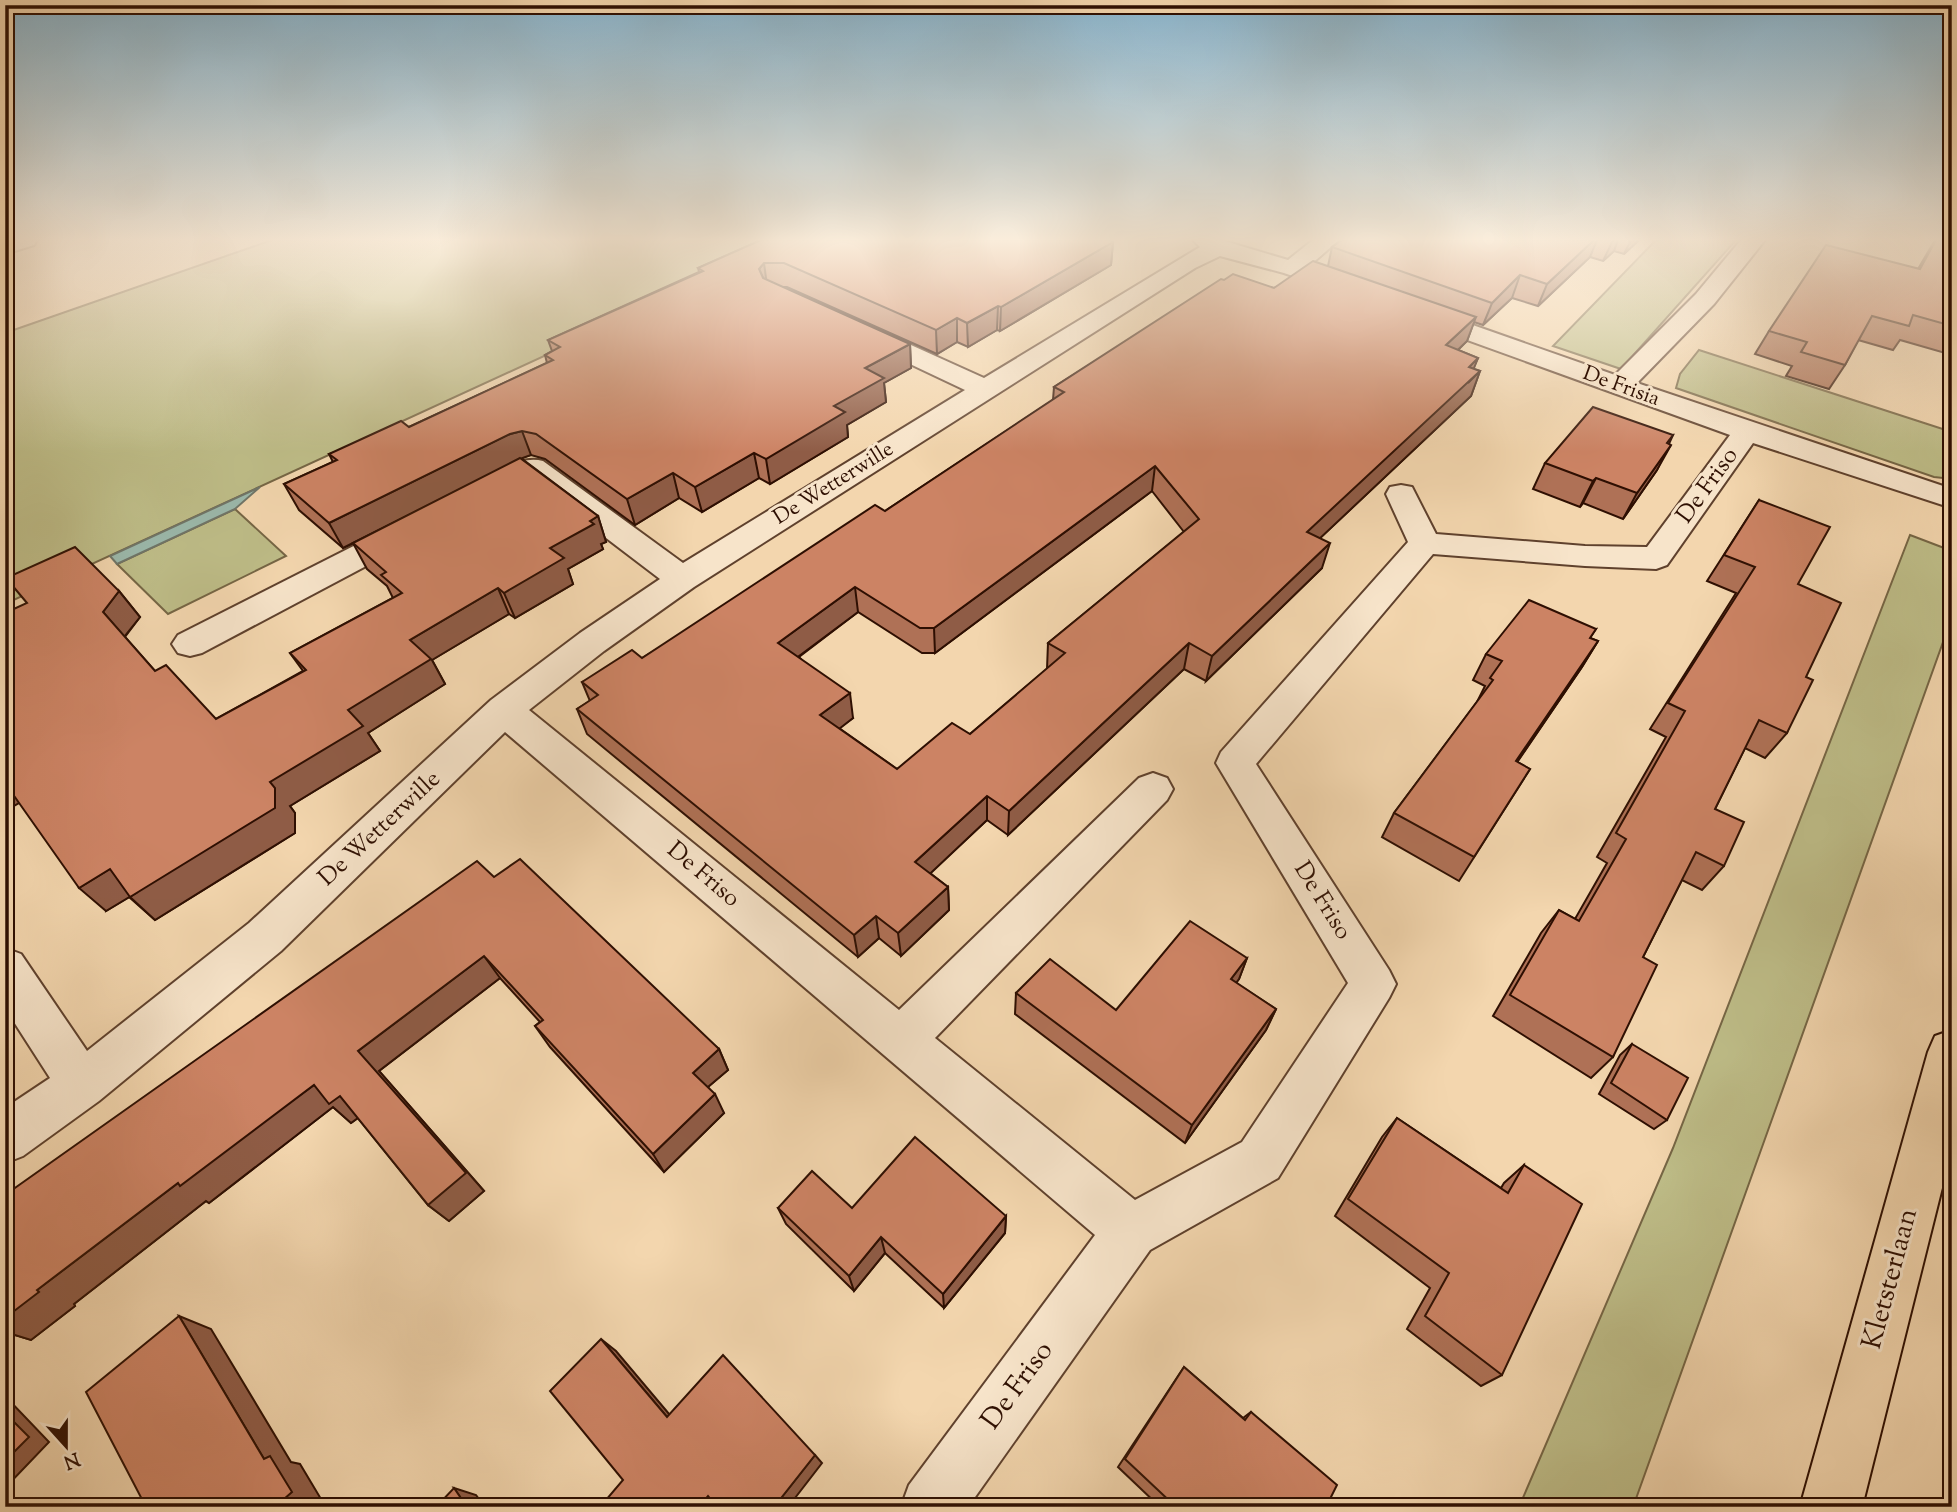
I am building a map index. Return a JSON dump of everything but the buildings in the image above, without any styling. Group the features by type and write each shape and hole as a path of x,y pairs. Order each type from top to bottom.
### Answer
{"main road":[{"name":"Kletsterlaan","path":"1831,1507 1952,1052"}],"street":[{"name":"De Wetterwille","path":"5,1138 82,1085 265,937 504,710 592,642 682,579 1111,311"},
{"name":"De Frisia","path":"1410,311 1747,431 1952,499"},
{"path":"1619,386 1694,311"},
{"path":"838,322 986,389"},
{"name":"De Friso","path":"931,1507 1131,1231 1260,1160 1373,984 1235,763 1426,544 1585,556 1656,558 1747,431"},
{"path":"190,644 533,467 682,579"},
{"path":"1401,494 1426,544"},
{"name":"De Friso","path":"504,710 1131,1231"},
{"path":"901,1040 1153,789"},
{"path":"5,968 82,1085"}],"shaded area":[{"path":"69,311 643,311 5,604 5,333"},
{"path":"1587,311 1673,311 1621,369 1553,346"},
{"path":"1699,350 1952,432 1952,479 1934,477 1676,388 1680,374"},
{"path":"260,487 235,509 117,564 110,556"},
{"path":"235,509 286,556 168,614 117,564"},
{"path":"1910,535 1952,551 1952,617 1633,1507 1519,1507 1673,1148"}]}
